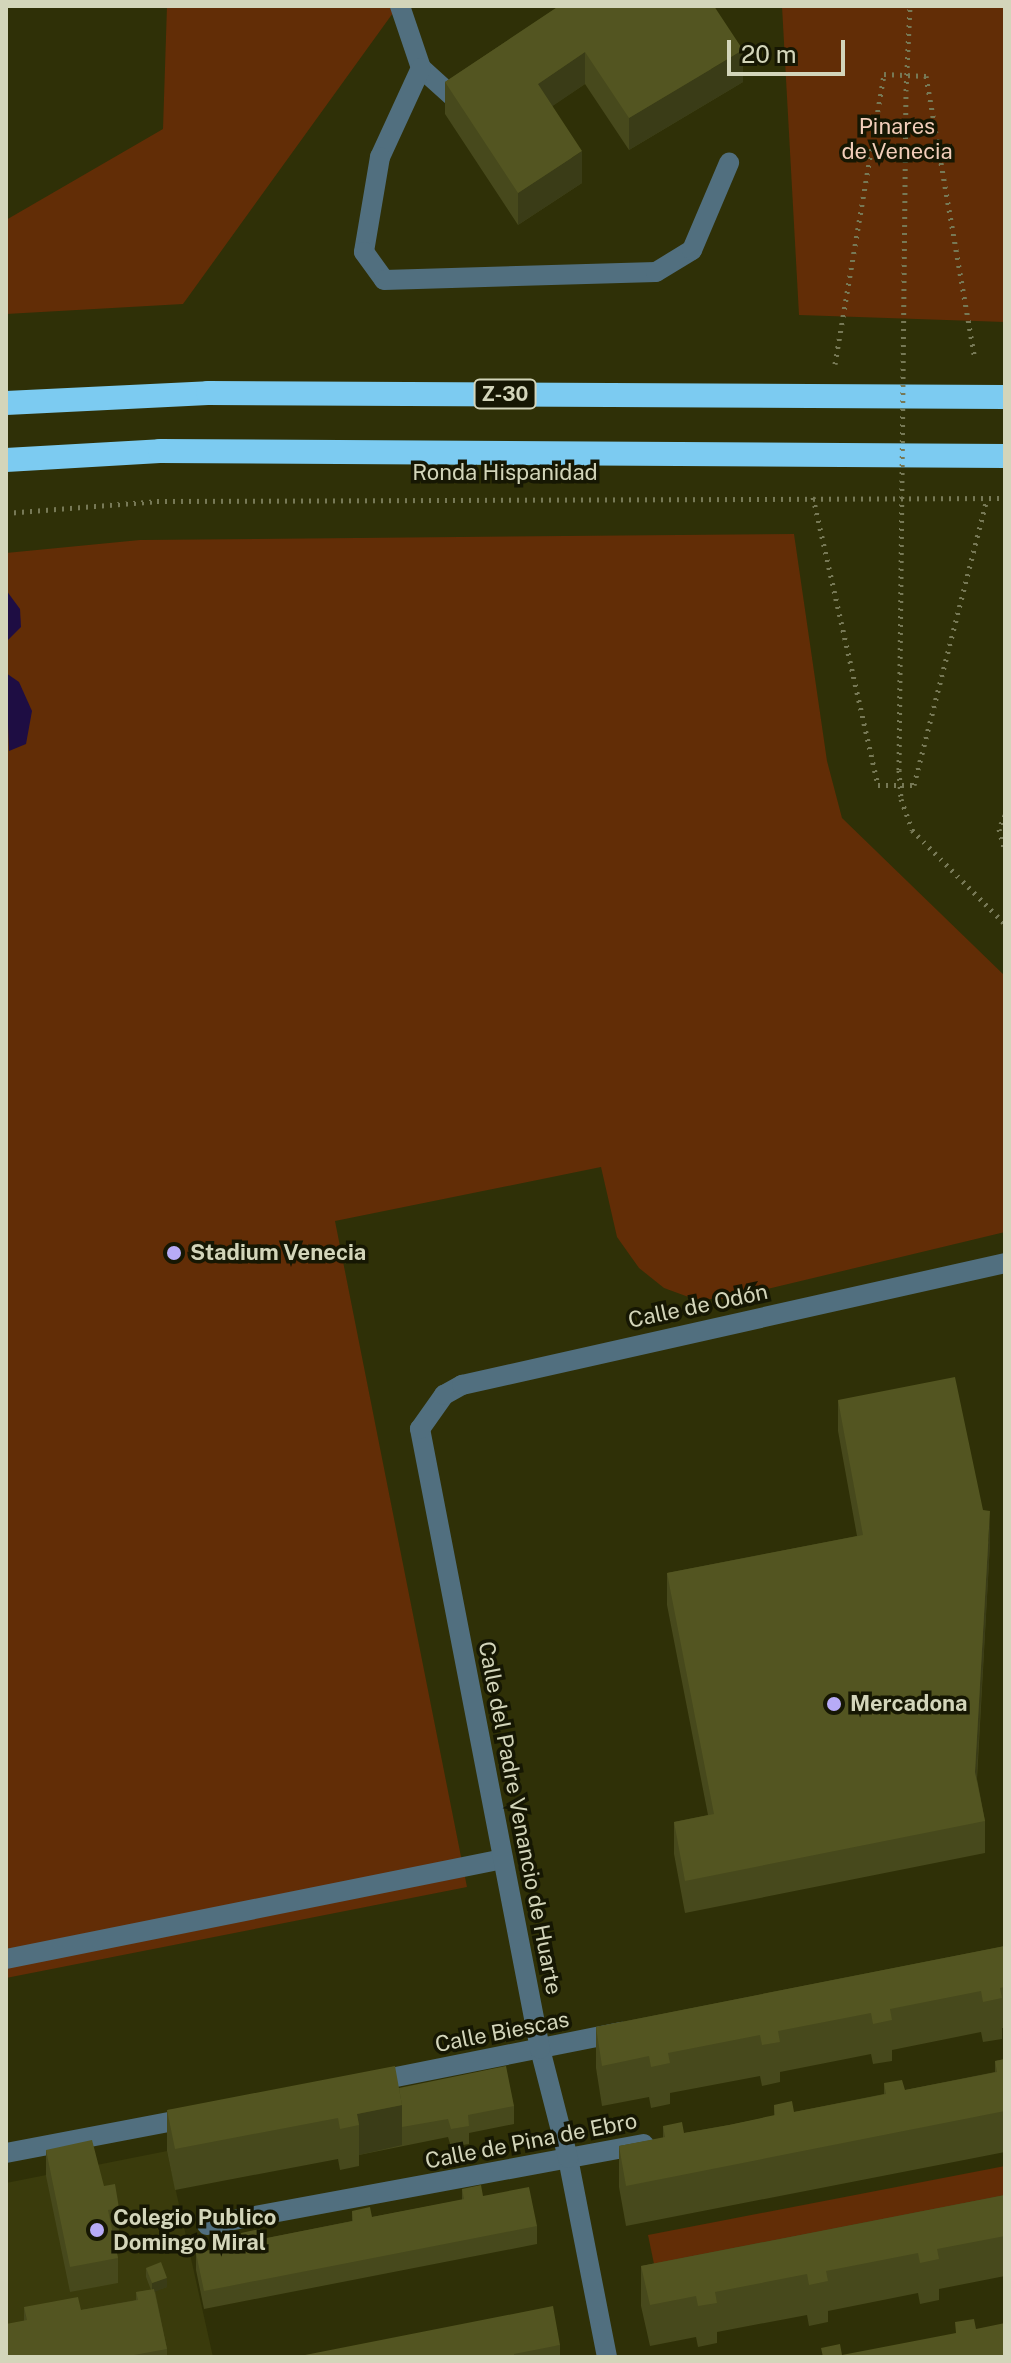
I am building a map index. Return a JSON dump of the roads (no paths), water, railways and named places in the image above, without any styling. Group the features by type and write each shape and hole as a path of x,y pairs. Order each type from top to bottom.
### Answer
{"highway":[{"name":"Z-30","path":"6,403 123,393 1005,397"},
{"name":"Ronda Hispanidad","path":"6,460 160,451 1005,456"}],"street":[{"path":"400,6 421,68 452,96"},
{"path":"421,68 377,170 364,252 384,280 656,272 692,250 729,163"},
{"name":"Calle de Odón","path":"420,1429 444,1395 462,1385 1005,1263"},
{"name":"Calle del Padre Venancio de Huarte","path":"420,1429 540,2049 568,2158 607,2357"},
{"path":"6,1959 503,1859"},
{"name":"Calle Biescas","path":"357,2085 649,2026"},
{"path":"6,2153 220,2112"},
{"name":"Calle de Pina de Ebro","path":"207,2225 662,2140"}],"place":[{"name":"Stadium Venecia","path":"174,1253"},
{"name":"Mercadona","path":"834,1704"},
{"name":"Colegio Publico Domingo Miral","path":"97,2230"}],"park label":[{"name":"Pinares de Venecia","path":"897,138"}]}
